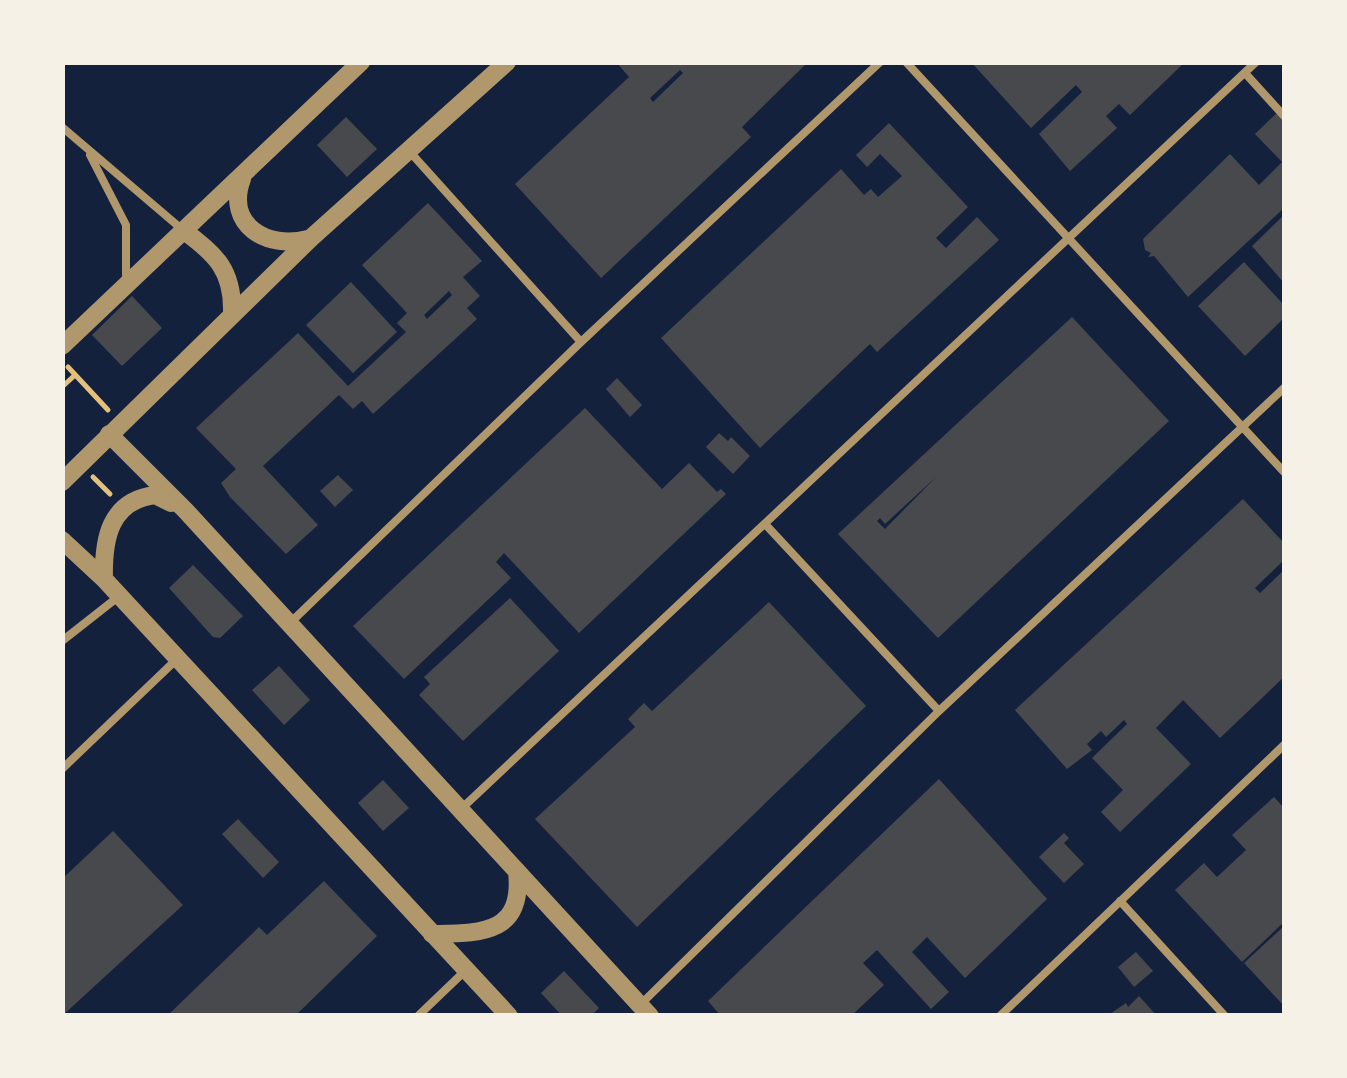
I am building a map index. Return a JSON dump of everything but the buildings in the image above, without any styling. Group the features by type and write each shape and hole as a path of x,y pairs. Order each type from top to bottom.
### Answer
{"street":[{"path":"62,346 362,62"},
{"path":"62,482 232,312 507,62"},
{"path":"243,173 235,197 239,214 253,231 269,242 286,245 311,238"},
{"path":"184,231 219,258 233,291 232,312"},
{"path":"115,428 288,626 645,1010"},
{"path":"104,579 103,541 122,507 155,494 185,510"},
{"path":"62,540 104,579 508,1016"},
{"path":"432,934 484,933 497,927 519,892 517,871"}],"lane":[{"path":"288,626 580,342 880,62"},
{"path":"906,62 1284,472"},
{"path":"461,810 1256,62"},
{"path":"1245,72 1284,116"},
{"path":"62,126 184,231"},
{"path":"88,152 126,226 126,285"},
{"path":"410,152 580,342"},
{"path":"645,1010 939,711 1284,388"},
{"path":"766,525 939,711"},
{"path":"62,641 119,596"},
{"path":"62,770 177,659"},
{"path":"1000,1016 1284,745"},
{"path":"1120,902 1225,1016"},
{"path":"418,1016 466,970"}],"path":[{"path":"62,361 115,428"},
{"path":"62,387 76,374"},
{"path":"80,464 122,507"}]}
